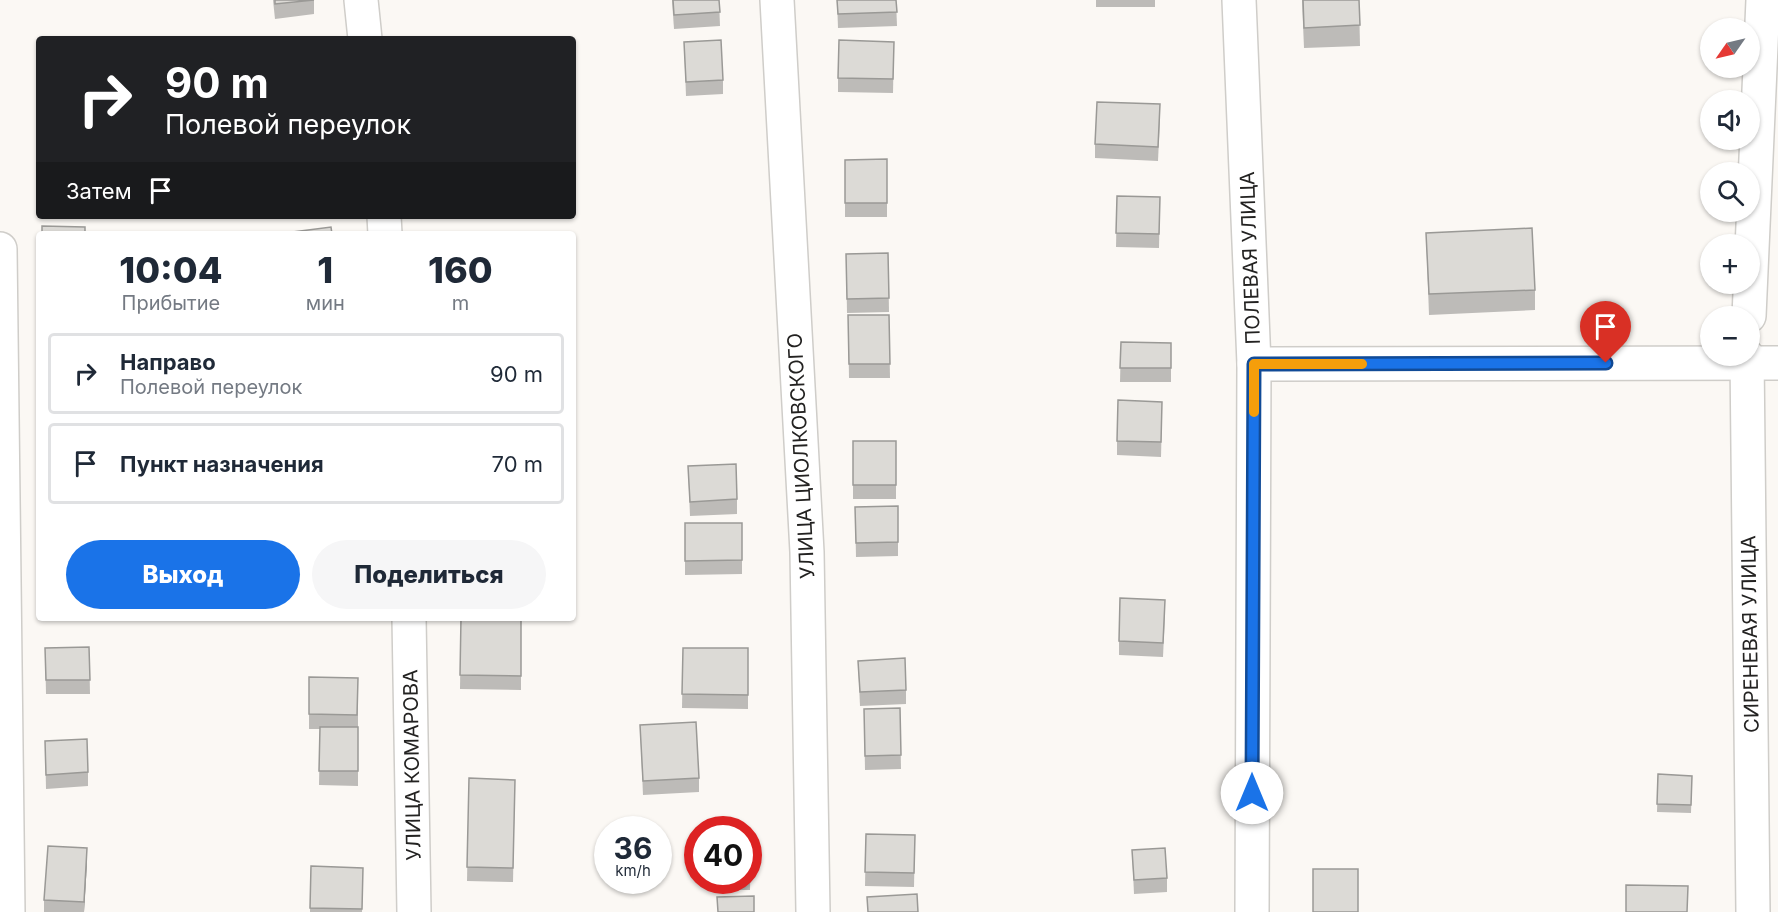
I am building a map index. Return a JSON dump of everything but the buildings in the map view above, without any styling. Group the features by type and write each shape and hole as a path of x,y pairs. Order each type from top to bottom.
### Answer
{"street":[{"path":"361,0 365,36"},
{"name":"УЛИЦА ЦИОЛКОВСКОГО","path":"777,0 807,552 813,912"},
{"name":"ПОЛЕВАЯ УЛИЦА","path":"1239,0 1254,364 1252,912"},
{"path":"1749,306 1763,0"},
{"path":"0,249 8,912"},
{"path":"1254,364 1700,360"},
{"name":"СИРЕНЕВАЯ УЛИЦА","path":"1753,912 1757,366"},
{"name":"УЛИЦА КОМАРОВА","path":"410,621 414,912"}],"slow traffic":[{"path":"1254,412 1254,364 1362,364"}],"route":[{"path":"1252,793 1254,364 1606,363"}]}
